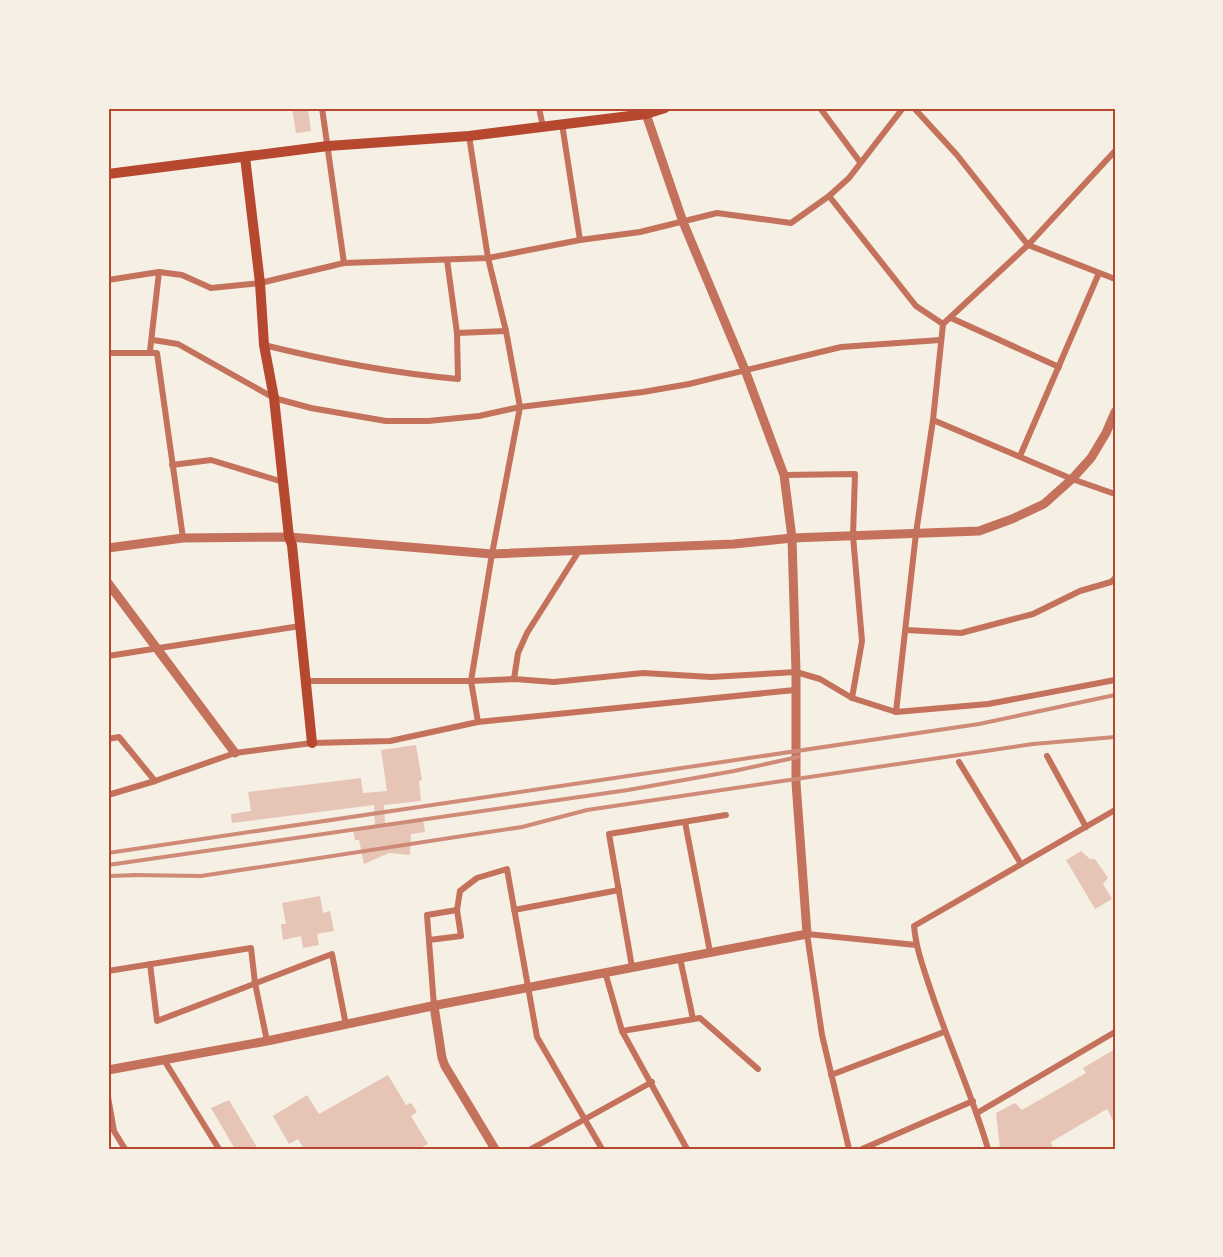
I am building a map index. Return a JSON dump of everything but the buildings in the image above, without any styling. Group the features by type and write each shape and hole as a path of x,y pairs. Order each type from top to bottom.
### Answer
{"main road":[{"path":"108,174 328,146 469,136 646,114 665,108"},
{"path":"245,157 260,283 264,345 274,398 289,537 292,544 312,743"}],"street":[{"path":"322,108 344,263"},
{"path":"539,108 543,127"},
{"path":"820,108 860,162"},
{"path":"108,280 159,272 182,275 211,288 260,283 344,263 488,258 580,240 640,232 717,213 791,223 829,196 849,178 903,108"},
{"path":"914,108 957,155 1028,245 1115,279"},
{"path":"646,114 683,222 745,370 784,475 792,538 796,672 796,783 807,934 822,1035 849,1149"},
{"path":"562,124 580,240"},
{"path":"469,136 488,258 506,331 520,407 471,681 478,722"},
{"path":"896,712 943,324 1028,245 1115,151"},
{"path":"829,196 916,306 943,324"},
{"path":"264,345 312,357 426,376 458,379 457,333 447,260"},
{"path":"150,351 159,272"},
{"path":"1020,456 1099,273"},
{"path":"951,318 1059,367"},
{"path":"457,333 506,331"},
{"path":"153,340 178,344 274,398 311,408 386,421 428,421 480,416 520,407 689,384 841,347 940,340"},
{"path":"108,353 150,351 157,353 183,538"},
{"path":"108,548 183,538 289,537 492,554 734,544 792,538 916,532 980,531 1044,504 1091,458 1115,412"},
{"path":"933,420 1072,479 1115,494"},
{"path":"172,465 211,460 283,482"},
{"path":"784,475 855,474 853,536 862,641 852,698"},
{"path":"514,679 518,653 527,633 579,551"},
{"path":"108,583 235,753"},
{"path":"906,630 961,633 1033,614 1080,591 1114,583"},
{"path":"108,656 300,626"},
{"path":"306,681 514,679 554,682 643,673 711,677 796,672 820,679 852,698 896,712 988,704 1115,680"},
{"path":"108,795 235,753 312,743 390,741 478,722 795,690"},
{"path":"108,739 119,737 155,781"},
{"path":"1047,756 1086,827"},
{"path":"959,762 1021,864"},
{"path":"988,1149 973,1101 944,1032 916,945 914,926 1115,810"},
{"path":"632,967 609,834 726,815"},
{"path":"685,822 710,952"},
{"path":"429,940 461,936 458,910 460,891 477,878 507,869 537,1037 603,1149"},
{"path":"514,910 619,890"},
{"path":"458,910 427,915 434,1006 442,1058 495,1149"},
{"path":"108,1070 267,1041 528,987 807,934 916,945"},
{"path":"108,971 251,948 255,983 267,1041"},
{"path":"150,964 157,1021 332,954 346,1025"},
{"path":"680,958 693,1019"},
{"path":"605,972 622,1031 687,1149"},
{"path":"622,1031 700,1018 758,1069"},
{"path":"831,1075 944,1032"},
{"path":"977,1113 1115,1032"},
{"path":"164,1060 219,1149"},
{"path":"531,1149 652,1082"},
{"path":"108,1097 114,1131 125,1149"},
{"path":"862,1149 973,1101"}],"railway":[{"path":"108,853 979,724 1115,695"},
{"path":"132,875 201,876 522,827 587,810 1033,744 1115,737"},
{"path":"108,865 628,790 798,757"},
{"path":"108,876 141,875"}]}
